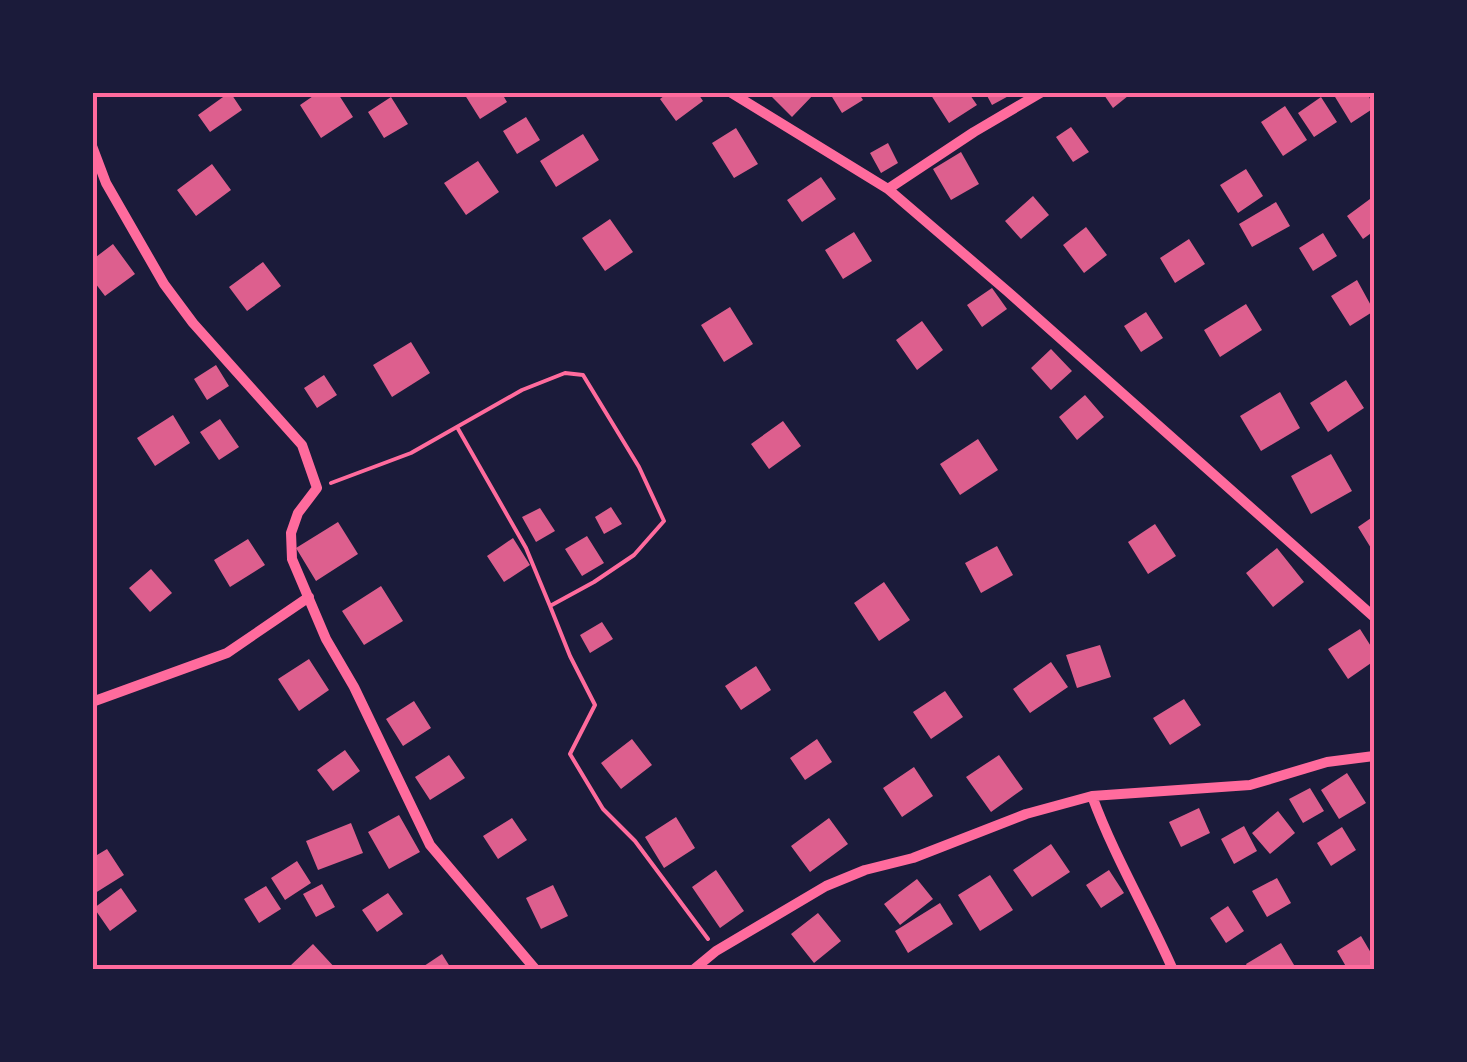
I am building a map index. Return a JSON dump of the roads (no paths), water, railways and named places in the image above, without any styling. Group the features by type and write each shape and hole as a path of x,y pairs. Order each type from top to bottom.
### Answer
{"street":[{"path":"730,92 888,188 1374,618"},
{"path":"888,188 1042,92"},
{"path":"92,146 106,183 164,284 193,323 302,445 317,488 298,513 291,533 292,559 326,639 354,687 430,844 536,970"},
{"path":"92,702 227,653 309,596"},
{"path":"693,970 706,965 716,951 826,886 865,870 913,858 1026,814 1092,796 1250,785 1327,762 1374,756"},
{"path":"1092,796 1173,970"}]}
